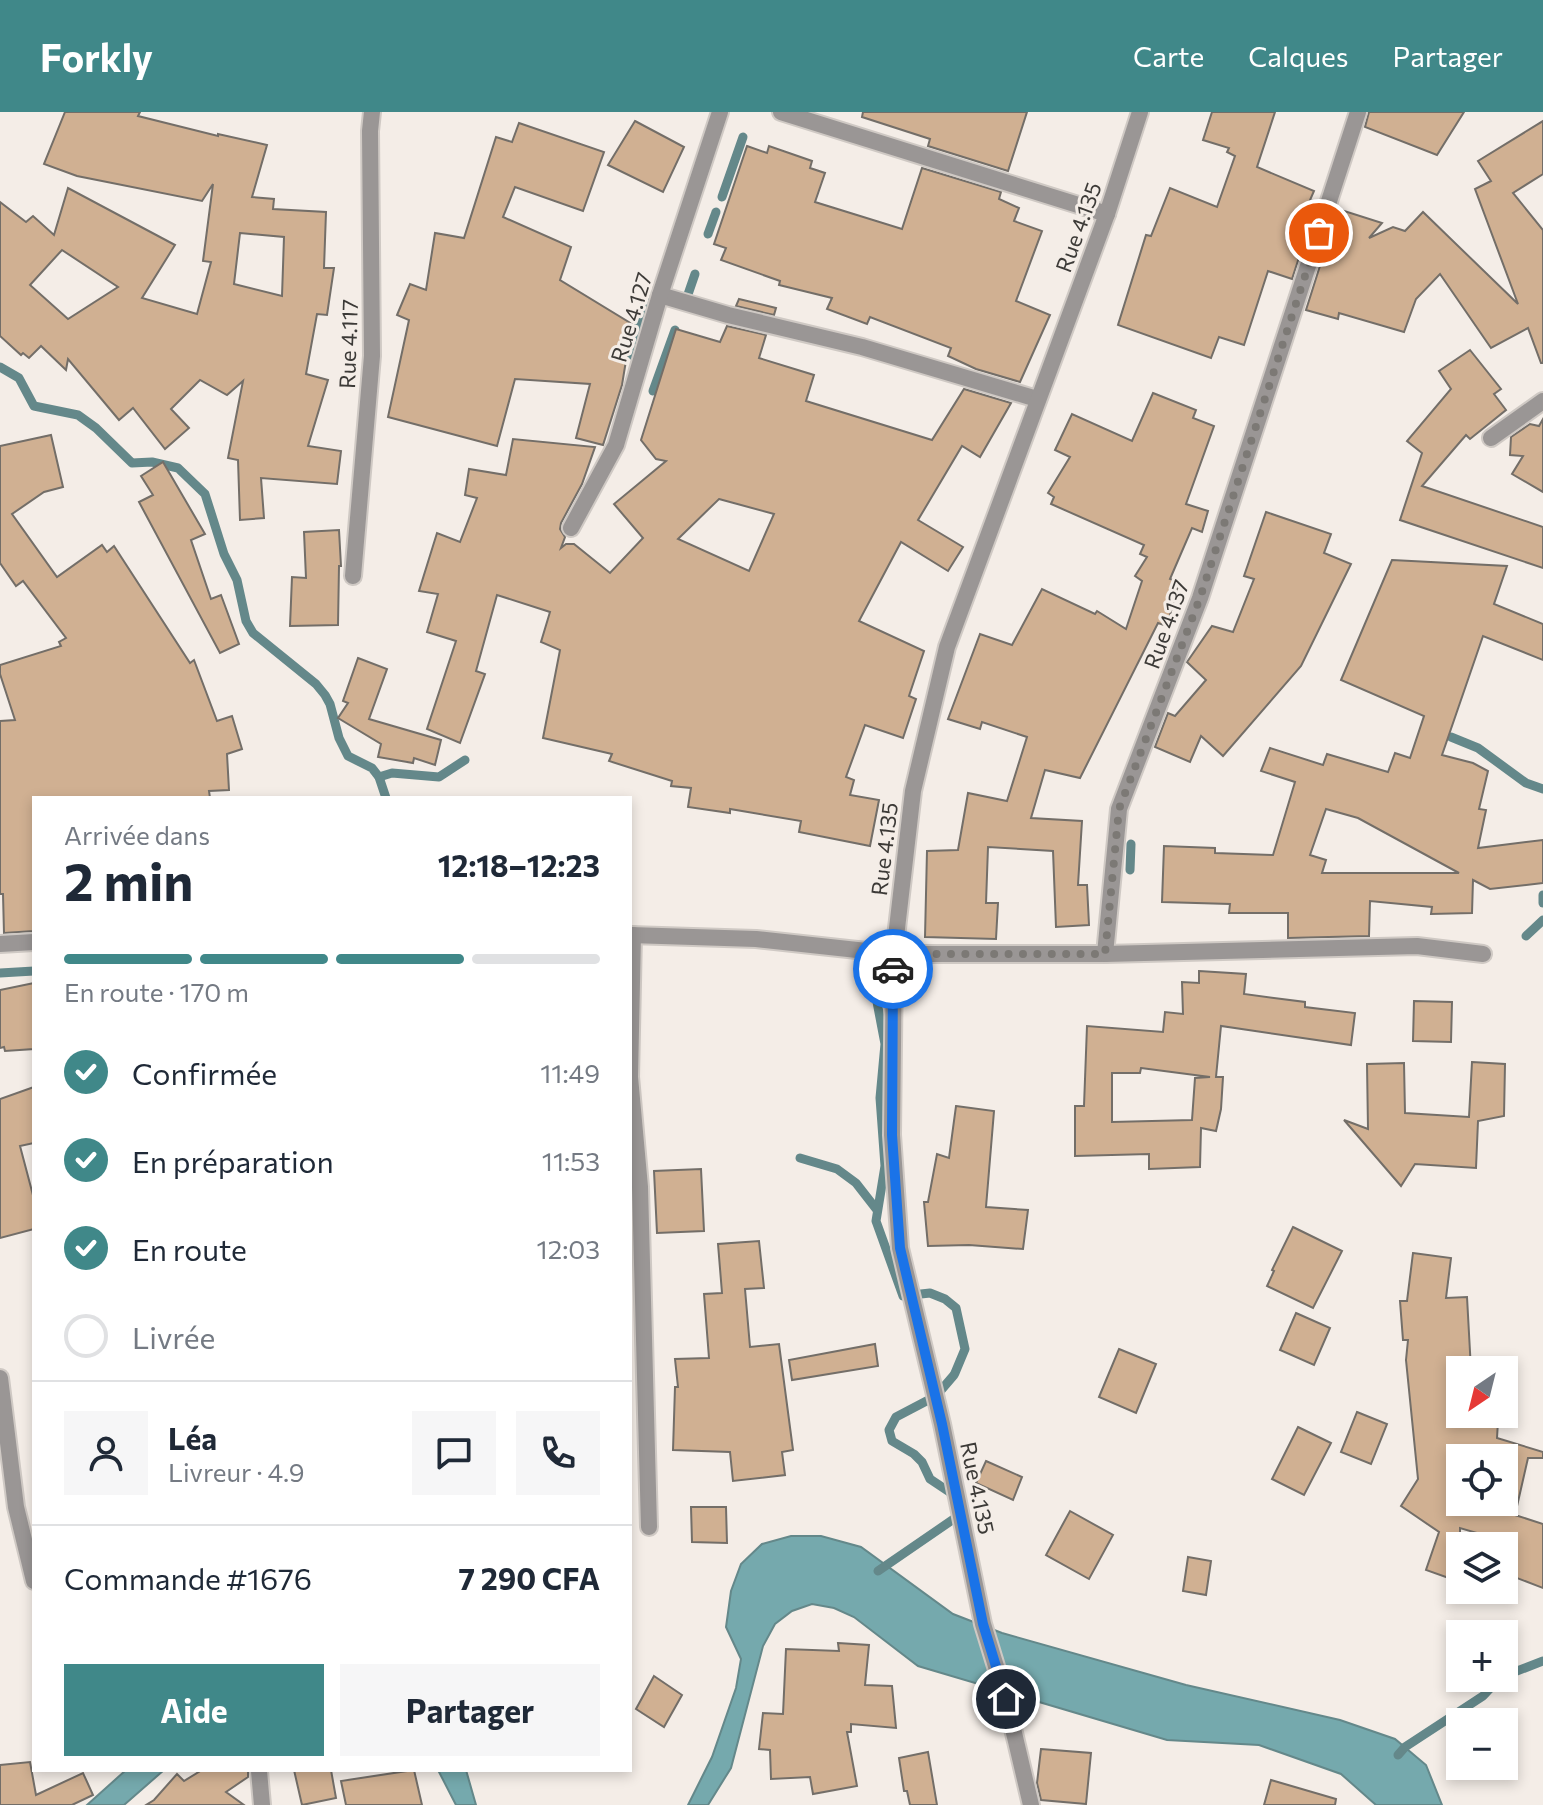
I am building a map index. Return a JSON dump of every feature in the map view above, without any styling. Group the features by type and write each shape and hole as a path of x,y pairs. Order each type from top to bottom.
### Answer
{"street":[{"name":"Rue 4.117","path":"353,576 372,356 372,112"},
{"name":"Rue 4.127","path":"571,528 616,445 660,295 720,112"},
{"path":"781,112 1107,214"},
{"name":"Rue 4.135","path":"1031,1805 1006,1699 983,1624 942,1424 900,1248 892,1135 894,954 913,791 947,647 1107,214 1140,112"},
{"name":"Rue 4.137","path":"1105,954 1119,809 1200,598 1358,112"},
{"path":"660,295 728,315 862,347 1037,399"},
{"path":"1491,438 1543,401"},
{"path":"632,935 756,939 894,954 1105,954 1417,946 1483,954"},
{"path":"0,944 32,942"},
{"path":"632,1099 640,1187 649,1527"},
{"path":"0,1378 16,1507 32,1573"},
{"path":"259,1772 262,1805"}],"water":[{"path":"791,1536 821,1536 861,1547 953,1614 1002,1633 1186,1685 1340,1720 1395,1739 1426,1765 1442,1805 1376,1805 1341,1774 1259,1745 1167,1740 918,1666 854,1617 834,1608 812,1604 792,1611 775,1624 763,1646 731,1768 708,1805 688,1805 712,1757 736,1688 741,1659 726,1627 731,1591 741,1564 762,1544"},
{"path":"124,1772 162,1772 124,1805 87,1805"},
{"path":"439,1772 467,1772 476,1805 456,1805"}],"building":[{"path":"65,112 140,112 138,116 267,145 252,197 274,199 273,209 326,212 324,268 334,268 327,315 317,314 306,374 328,380 308,446 341,451 337,484 261,478 264,518 240,520 238,460 228,458 243,381 227,395 200,380 171,409 189,428 165,449 133,408 119,420 68,359 66,370 41,346 29,358 23,353 21,355 0,336 0,202 26,222 33,216 54,235 68,188 175,245 142,298 197,314 211,262 203,261 213,184 202,201 77,176 44,164","holes":["240,233 284,237 282,296 234,284","62,250 118,287 68,319 30,285"]},
{"path":"863,112 1027,112 1008,171 928,146 930,139 862,117"},
{"path":"1212,112 1275,112 1257,167 1314,191 1310,200 1317,202 1292,279 1268,271 1244,345 1219,337 1211,358 1118,325 1146,235 1151,236 1170,188 1217,207 1235,156 1227,152 1229,148 1203,140"},
{"path":"1369,112 1464,112 1437,155 1365,127"},
{"path":"635,121 684,147 663,192 608,165"},
{"path":"1543,121 1543,174 1513,193 1543,230 1543,363 1528,328 1491,348 1440,274 1416,299 1404,332 1339,313 1338,319 1306,310 1338,209 1382,223 1369,238 1393,227 1405,231 1423,212 1518,304 1475,189 1491,181 1478,161"},
{"path":"519,123 604,152 583,211 515,187 503,217 571,247 560,280 632,324 622,385 603,445 576,438 590,384 515,379 497,446 388,417 409,320 397,315 410,284 426,290 435,233 464,238 496,137 512,142"},
{"path":"747,146 767,153 769,146 812,161 810,168 825,173 815,202 902,229 922,168 1001,192 999,199 1019,208 1014,221 1042,231 1016,301 1050,315 1020,382 976,369 948,356 951,348 870,317 867,324 827,309 832,298 779,285 780,281 721,260 726,248 714,244"},
{"path":"739,299 776,308 774,315 736,306"},
{"path":"727,326 766,335 759,358 814,375 806,401 932,440 964,389 1011,403 980,457 962,446 918,520 963,547 948,571 901,542 859,621 924,651 909,696 916,699 903,738 865,725 846,777 854,780 850,795 879,800 870,846 799,832 801,821 730,809 730,813 688,807 691,788 671,786 672,781 609,761 612,754 543,738 560,650 541,642 550,612 497,595 476,671 485,674 460,743 427,729 456,641 427,632 438,594 419,591 437,533 460,542 477,498 465,495 469,469 506,475 513,439 595,447 582,484 561,523 560,529 565,537 561,548 574,544 610,573 643,538 614,504 666,461 656,459 641,440 676,329 720,342","holes":["719,499 774,514 749,571 678,539"]},
{"path":"1470,350 1501,389 1494,394 1506,410 1470,439 1466,435 1422,486 1543,527 1543,568 1400,520 1422,453 1407,441 1451,389 1439,371"},
{"path":"1153,393 1196,410 1193,418 1214,426 1186,504 1208,511 1202,532 1192,528 1170,579 1179,582 1167,626 1158,623 1080,778 1045,770 1031,818 1082,821 1078,885 1087,885 1089,925 1056,927 1053,851 988,847 986,903 998,903 996,939 925,937 927,851 958,850 968,793 1007,801 1027,737 982,722 980,729 948,719 980,634 1012,645 1042,589 1095,614 1097,611 1126,629 1142,581 1135,576 1147,557 1140,554 1144,545 1051,504 1054,497 1048,493 1070,457 1055,450 1072,414 1132,441"},
{"path":"1543,419 1543,492 1512,474 1523,456 1510,455 1511,437 1530,424 1539,426"},
{"path":"51,435 63,487 44,492 12,514 57,577 102,545 107,552 114,546 190,663 194,660 217,721 232,716 242,749 227,754 229,790 209,791 210,796 32,796 32,931 4,933 3,894 0,894 0,721 15,720 0,665 61,646 59,642 66,638 23,581 16,586 0,563 0,446"},
{"path":"163,462 205,534 191,540 211,599 221,595 239,644 220,653 139,502 153,495 141,476"},
{"path":"1266,512 1331,534 1324,553 1351,564 1301,666 1223,756 1201,736 1190,762 1155,747 1168,713 1175,716 1206,680 1187,662 1212,626 1233,632 1254,579 1244,576"},
{"path":"339,530 338,625 290,626 292,577 306,578 304,532"},
{"path":"1392,560 1507,566 1494,604 1543,624 1543,660 1483,636 1442,755 1473,763 1488,771 1479,809 1486,810 1478,848 1543,840 1543,883 1490,889 1473,880 1472,913 1431,914 1432,907 1370,901 1369,936 1288,938 1288,913 1229,913 1230,904 1162,902 1164,846 1215,848 1215,853 1273,855 1295,782 1261,771 1270,748 1323,765 1327,754 1388,772 1395,753 1410,758 1424,716 1341,680","holes":["1326,809 1358,818 1459,873 1322,873 1326,860 1310,855"]},
{"path":"358,658 387,669 369,719 441,740 435,765 414,758 413,763 378,757 381,744 338,718 348,703 343,701"},
{"path":"1199,971 1246,974 1244,994 1305,1002 1305,1007 1355,1013 1351,1045 1221,1026 1216,1077 1223,1077 1221,1109 1216,1131 1201,1128 1200,1167 1149,1169 1149,1154 1075,1156 1075,1106 1084,1106 1087,1026 1163,1032 1165,1012 1183,1014 1182,982 1199,983","holes":["1141,1068 1210,1077 1195,1078 1192,1120 1112,1122 1112,1073 1140,1073"]},
{"path":"32,983 32,1049 5,1051 4,1047 0,1048 0,990"},
{"path":"1414,1001 1452,1002 1451,1042 1413,1041"},
{"path":"1472,1062 1505,1064 1504,1116 1478,1121 1476,1168 1415,1164 1401,1186 1344,1120 1368,1129 1367,1064 1404,1063 1405,1113 1469,1117"},
{"path":"32,1088 32,1143 20,1146 32,1191 32,1230 0,1238 0,1099"},
{"path":"956,1106 994,1111 986,1207 1028,1210 1023,1249 928,1246 924,1202 928,1202 937,1154 949,1158"},
{"path":"701,1169 704,1231 657,1233 654,1171"},
{"path":"1293,1227 1342,1251 1313,1308 1267,1286"},
{"path":"759,1241 764,1288 745,1289 750,1347 779,1344 793,1450 782,1452 785,1475 733,1481 730,1452 673,1450 675,1387 678,1387 675,1359 709,1358 704,1294 722,1293 718,1244"},
{"path":"1413,1253 1451,1258 1446,1298 1467,1297 1470,1356 1446,1356 1446,1428 1498,1428 1497,1438 1517,1444 1446,1444 1446,1516 1518,1516 1543,1524 1543,1588 1518,1578 1518,1532 1474,1532 1460,1528 1460,1532 1446,1532 1446,1577 1426,1570 1439,1532 1401,1506 1418,1479 1406,1360 1408,1340 1403,1340 1400,1301 1407,1301"},
{"path":"1296,1313 1330,1328 1314,1365 1280,1350"},
{"path":"875,1344 878,1366 792,1380 789,1360"},
{"path":"1119,1349 1156,1364 1136,1413 1099,1397"},
{"path":"1357,1412 1387,1424 1371,1464 1341,1452"},
{"path":"1298,1427 1331,1443 1304,1495 1272,1479"},
{"path":"1518,1444 1543,1452 1543,1458 1528,1458 1518,1502"},
{"path":"986,1461 1022,1477 1013,1500 976,1483"},
{"path":"691,1507 726,1507 727,1543 692,1542"},
{"path":"1070,1511 1113,1535 1089,1579 1046,1555"},
{"path":"1188,1557 1211,1561 1206,1595 1183,1591"},
{"path":"838,1643 869,1645 865,1685 892,1686 896,1728 851,1724 851,1732 847,1732 857,1786 813,1794 810,1777 771,1779 770,1750 759,1749 763,1713 783,1714 786,1649 839,1651"},
{"path":"654,1676 682,1695 664,1727 636,1709"},
{"path":"1041,1749 1091,1753 1086,1804 1041,1800 1037,1783"},
{"path":"928,1752 937,1805 910,1805 907,1791 904,1791 899,1758"},
{"path":"30,1762 36,1795 83,1773 93,1795 72,1805 0,1805 0,1765"},
{"path":"199,1772 248,1772 248,1777 226,1792 244,1805 146,1805 177,1774 184,1781"},
{"path":"294,1772 331,1772 336,1798 302,1805"},
{"path":"414,1772 422,1805 346,1805 341,1781"},
{"path":"1271,1780 1336,1799 1335,1805 1264,1805"}],"waterway":[{"path":"722,197 743,137"},
{"path":"708,234 716,212"},
{"path":"684,306 695,274"},
{"path":"631,355 647,294"},
{"path":"653,391 675,330"},
{"path":"0,367 19,378 34,406 78,415 132,463 152,462 178,468 205,494 224,554 237,580 246,621 253,633 316,684 325,695 348,756 372,768 379,777 385,796"},
{"path":"1451,737 1478,748 1526,783 1543,789"},
{"path":"379,777 392,773 439,777 465,760"},
{"path":"1130,870 1131,844"},
{"path":"1543,895 1543,903"},
{"path":"1526,936 1543,920"},
{"path":"878,963 877,1002 885,1044 880,1098 885,1166 876,1221 903,1296 930,1293 956,1308 965,1349 955,1373"},
{"path":"0,973 32,971"},
{"path":"800,1158 837,1169 856,1183 877,1210"},
{"path":"954,1375 936,1396 896,1417 889,1430 892,1441 922,1462 930,1479 957,1497"},
{"path":"878,1571 961,1514"},
{"path":"1518,1671 1543,1661"},
{"path":"1398,1755 1405,1747 1487,1692"}],"way so far":[{"path":"893,969 894,954 1105,954 1119,809 1200,598 1319,233"}],"route":[{"path":"893,969 892,1135 900,1248 942,1424 983,1624 1006,1699"}]}
